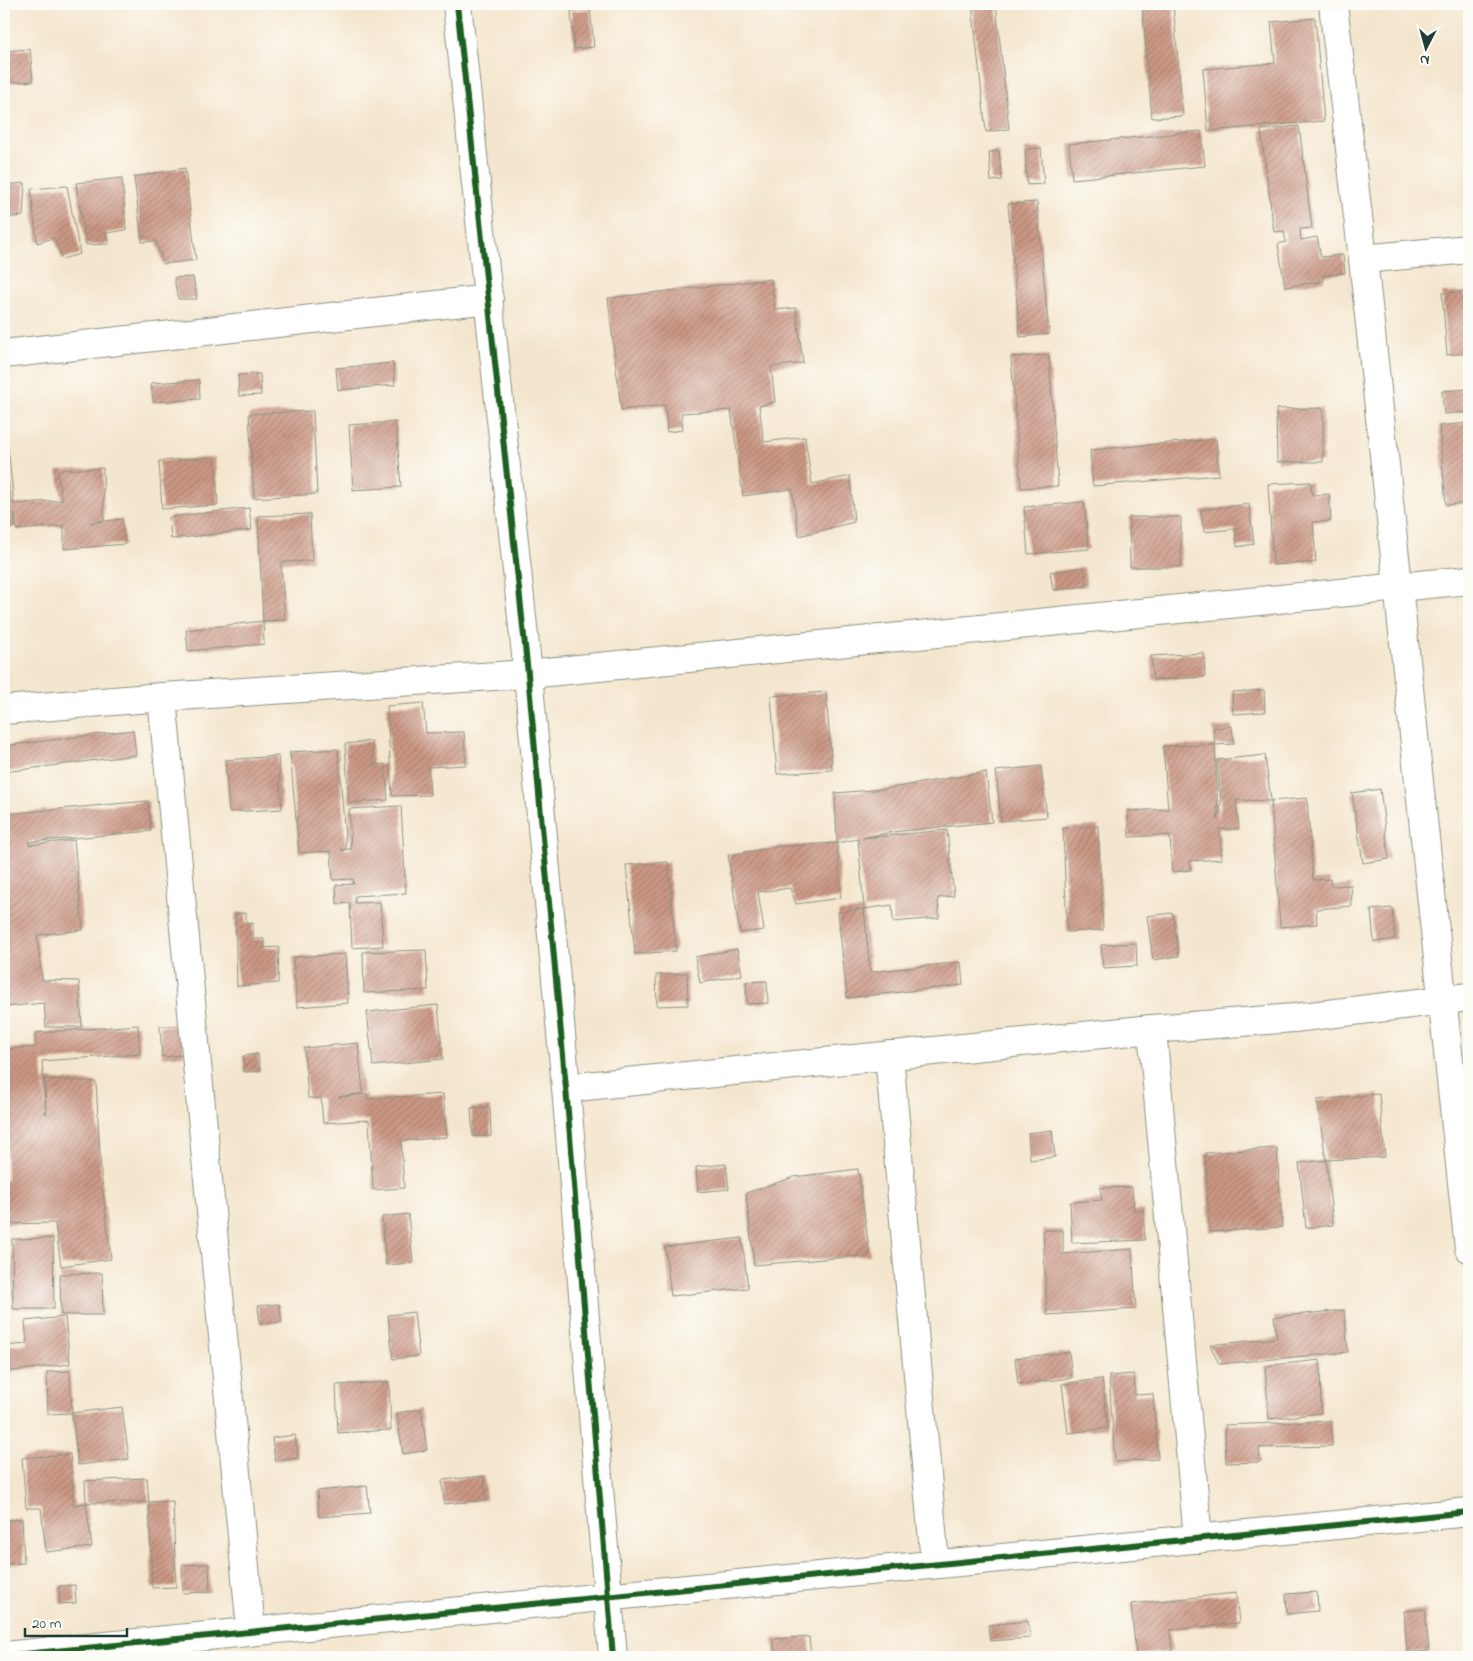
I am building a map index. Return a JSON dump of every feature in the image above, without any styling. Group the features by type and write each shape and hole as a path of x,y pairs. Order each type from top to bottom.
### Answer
{"street":[{"path":"457,4 528,674 566,1088 613,1657"},
{"path":"1333,4 1363,259 1398,586 1456,998 1469,1248"},
{"path":"1363,259 1469,249"},
{"path":"4,354 489,299"},
{"path":"4,710 162,697 528,674 1469,580"},
{"path":"162,697 251,1630"},
{"path":"566,1088 1152,1029 1294,1018 1456,998"},
{"path":"1152,1029 1198,1539"},
{"path":"889,1055 935,1563"},
{"path":"4,1656 251,1630 1469,1512"}],"building":[{"path":"972,4 996,4 1009,129 986,132"},
{"path":"1142,4 1173,4 1183,116 1152,118"},
{"path":"590,9 594,47 574,49 571,11"},
{"path":"1315,18 1324,121 1208,131 1203,69 1275,63 1271,22"},
{"path":"30,49 33,81 4,83 4,51"},
{"path":"1299,126 1312,228 1300,229 1301,240 1317,237 1321,257 1343,255 1345,273 1323,276 1324,281 1285,287 1278,244 1286,242 1284,231 1274,232 1261,130"},
{"path":"1201,131 1205,166 1072,179 1069,144"},
{"path":"1041,148 1044,184 1027,185 1025,149"},
{"path":"999,151 1002,180 991,181 989,152"},
{"path":"185,168 196,260 163,264 156,241 142,242 134,177"},
{"path":"122,178 126,230 106,233 109,244 86,245 76,183"},
{"path":"25,183 23,216 4,218 4,185"},
{"path":"67,186 80,254 62,259 54,238 37,243 31,189"},
{"path":"1037,202 1049,334 1020,337 1008,204"},
{"path":"193,277 197,299 178,299 174,278"},
{"path":"771,279 775,310 796,308 803,363 771,367 775,402 759,406 764,442 805,437 812,484 850,476 854,522 799,536 792,489 743,496 731,410 681,413 683,430 667,432 665,405 621,410 608,298"},
{"path":"1464,292 1465,296 1469,296 1469,320 1467,321 1469,353 1447,355 1442,293"},
{"path":"1049,355 1058,486 1021,488 1011,357"},
{"path":"393,363 395,385 338,390 336,368"},
{"path":"260,374 261,395 239,396 238,375"},
{"path":"199,380 200,399 153,402 151,383"},
{"path":"1469,389 1469,412 1444,414 1442,391"},
{"path":"1323,408 1323,462 1277,462 1276,409"},
{"path":"313,411 317,494 254,498 249,414"},
{"path":"396,422 401,487 353,490 349,425"},
{"path":"1469,423 1469,503 1446,505 1439,426"},
{"path":"1216,439 1219,475 1093,486 1090,450"},
{"path":"4,447 8,447 14,504 62,500 57,470 103,468 104,520 90,523 122,519 125,544 64,549 64,526 17,530 15,513 15,527 4,529"},
{"path":"215,457 218,505 162,509 159,461"},
{"path":"1311,482 1312,495 1329,494 1331,521 1313,522 1316,562 1273,565 1268,484"},
{"path":"1084,502 1089,549 1028,554 1024,507"},
{"path":"1249,504 1254,544 1237,547 1235,529 1204,532 1201,510"},
{"path":"249,508 252,530 171,539 169,517"},
{"path":"310,514 312,561 281,562 285,620 263,621 258,516"},
{"path":"1129,517 1181,517 1181,567 1130,567"},
{"path":"1084,567 1087,586 1053,590 1050,572"},
{"path":"263,621 264,644 188,651 186,630"},
{"path":"1204,653 1205,677 1153,680 1151,656"},
{"path":"1264,690 1265,712 1233,714 1232,692"},
{"path":"826,692 832,770 777,774 771,696"},
{"path":"423,703 426,733 464,732 466,765 428,767 430,795 392,796 387,706"},
{"path":"1232,726 1234,744 1215,745 1213,728"},
{"path":"133,730 136,755 4,772 4,746"},
{"path":"372,741 373,765 385,764 388,800 349,803 345,744"},
{"path":"1215,745 1218,820 1221,802 1217,760 1265,755 1271,801 1236,800 1239,829 1219,829 1222,859 1190,861 1191,870 1172,872 1170,835 1129,837 1128,811 1168,809 1163,746"},
{"path":"338,749 346,849 341,850 351,849 349,809 401,806 406,893 355,896 355,903 380,902 383,946 352,948 350,903 337,904 336,885 354,884 353,879 333,880 331,851 299,853 290,752"},
{"path":"278,756 282,809 229,812 225,760"},
{"path":"1041,766 1047,817 1001,821 996,771"},
{"path":"986,772 992,822 892,832 862,838 947,830 954,896 938,898 939,918 893,922 892,905 864,909 858,839 837,843 835,793 885,789"},
{"path":"1380,789 1389,859 1363,863 1352,793"},
{"path":"1307,798 1313,880 1330,879 1331,886 1351,885 1352,906 1316,909 1317,924 1280,927 1271,801"},
{"path":"148,801 151,831 29,842 29,845 74,840 83,930 37,935 42,980 79,981 82,1027 46,1027 44,1003 4,1007 4,814"},
{"path":"1098,826 1103,930 1067,932 1063,828"},
{"path":"837,843 841,898 796,904 790,888 758,892 764,930 740,933 728,855 783,846"},
{"path":"668,862 676,951 635,954 626,865"},
{"path":"1392,908 1395,939 1374,942 1371,910"},
{"path":"864,909 870,972 961,962 963,985 847,998 838,912"},
{"path":"235,913 246,913 246,924 253,923 253,939 264,939 264,948 279,947 278,983 237,986"},
{"path":"1173,913 1179,956 1153,960 1147,916"},
{"path":"1136,943 1137,966 1103,968 1101,945"},
{"path":"737,949 742,975 700,983 695,957"},
{"path":"426,950 428,990 364,993 363,952"},
{"path":"345,954 348,1003 297,1007 293,957"},
{"path":"687,973 688,1005 657,1006 656,975"},
{"path":"767,981 768,1003 747,1004 746,982"},
{"path":"438,1005 443,1059 373,1066 367,1012"},
{"path":"138,1025 140,1054 42,1061 46,1114 45,1079 96,1082 101,1174 111,1259 61,1266 55,1223 4,1224 4,1180 7,1180 6,1133 4,1133 4,1049 36,1047 35,1033"},
{"path":"183,1025 184,1055 162,1057 160,1026"},
{"path":"358,1043 363,1093 339,1097 367,1094 367,1099 443,1094 447,1137 401,1141 404,1188 373,1190 369,1120 323,1123 321,1098 308,1098 304,1048"},
{"path":"258,1054 260,1071 244,1072 243,1056"},
{"path":"1379,1094 1385,1157 1326,1160 1317,1100"},
{"path":"490,1107 491,1136 473,1136 471,1108"},
{"path":"1052,1130 1055,1157 1030,1160 1028,1133"},
{"path":"1277,1148 1282,1227 1210,1232 1205,1153"},
{"path":"1326,1160 1333,1225 1306,1228 1299,1163"},
{"path":"726,1164 729,1189 698,1192 696,1167"},
{"path":"858,1169 870,1255 754,1265 746,1193 794,1177"},
{"path":"1132,1187 1134,1211 1143,1210 1145,1240 1072,1243 1070,1202 1102,1200 1100,1188"},
{"path":"408,1214 413,1263 386,1265 382,1217"},
{"path":"1043,1230 1063,1230 1063,1254 1132,1249 1136,1309 1047,1315"},
{"path":"53,1238 54,1309 13,1309 12,1239"},
{"path":"742,1238 748,1288 671,1296 665,1247"},
{"path":"102,1273 103,1315 61,1315 60,1274"},
{"path":"279,1304 282,1322 260,1324 258,1306"},
{"path":"1344,1310 1348,1352 1219,1364 1210,1345 1277,1338 1274,1317"},
{"path":"414,1312 419,1356 393,1359 388,1315"},
{"path":"65,1317 70,1364 4,1372 4,1346 27,1344 25,1321"},
{"path":"1069,1352 1072,1378 1018,1384 1015,1358"},
{"path":"1320,1360 1321,1413 1269,1419 1265,1366"},
{"path":"70,1371 72,1413 48,1414 47,1372"},
{"path":"1134,1374 1135,1395 1153,1394 1158,1459 1115,1462 1109,1376"},
{"path":"1102,1379 1108,1428 1068,1433 1062,1384"},
{"path":"389,1382 391,1430 338,1433 336,1385"},
{"path":"122,1407 129,1459 78,1465 72,1413"},
{"path":"421,1409 427,1450 403,1454 397,1413"},
{"path":"1331,1421 1332,1446 1259,1448 1260,1462 1226,1463 1225,1425"},
{"path":"295,1435 298,1458 275,1461 272,1438"},
{"path":"70,1454 74,1505 86,1503 92,1547 46,1552 41,1508 26,1508 22,1458"},
{"path":"484,1476 486,1500 444,1504 442,1480"},
{"path":"147,1478 149,1502 86,1503 85,1481"},
{"path":"367,1486 370,1513 319,1517 317,1491"},
{"path":"173,1501 176,1587 152,1588 149,1502"},
{"path":"22,1519 24,1563 4,1564 4,1520"},
{"path":"209,1564 210,1592 183,1593 182,1565"},
{"path":"75,1585 76,1603 60,1604 59,1586"},
{"path":"1317,1592 1318,1611 1287,1614 1286,1594"},
{"path":"1236,1593 1239,1623 1170,1630 1172,1651 1136,1655 1131,1604"},
{"path":"1425,1609 1429,1651 1407,1653 1404,1611"},
{"path":"1028,1621 1030,1638 990,1641 988,1625"},
{"path":"809,1637 811,1657 775,1657 773,1639"},
{"path":"550,1654 550,1657 531,1657 531,1656"}],"cycle path":[{"path":"457,4 528,674 566,1088 613,1657"},
{"path":"4,1656 1469,1512"}]}
